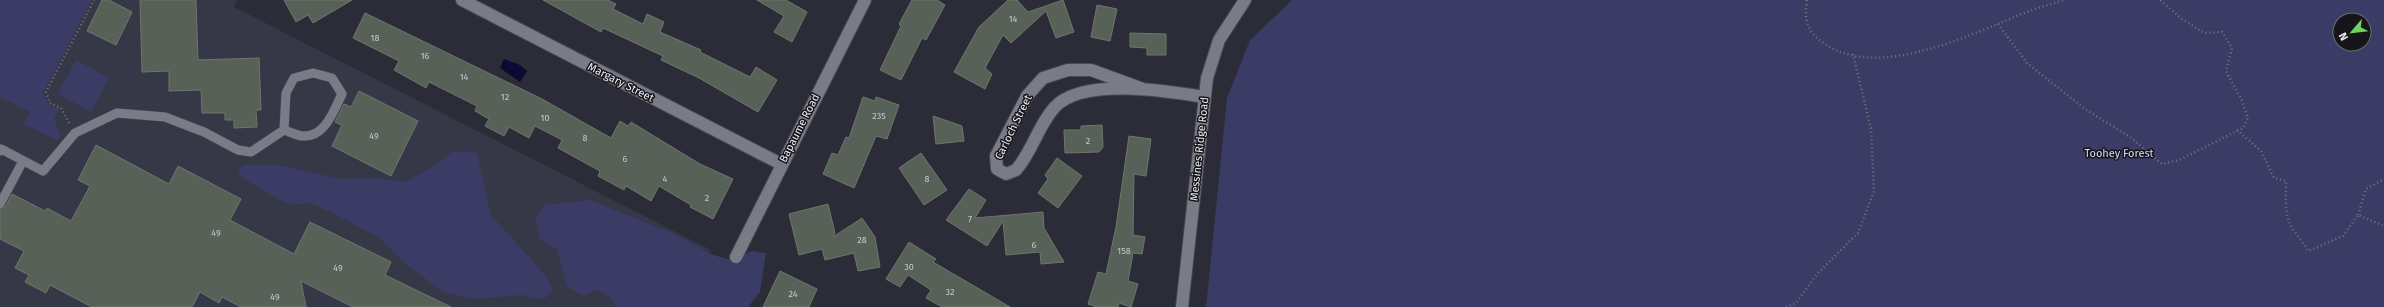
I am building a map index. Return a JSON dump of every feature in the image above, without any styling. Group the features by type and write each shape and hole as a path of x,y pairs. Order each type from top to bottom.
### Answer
{"street":[{"name":"Margary Street","path":"462,0 780,164"},
{"name":"Bapaume Road","path":"736,257 780,164 865,0"},
{"name":"Messines Ridge Road","path":"1182,307 1208,71 1219,40 1246,0"},
{"name":"Carloch Street","path":"1143,89 1091,70 1068,70 1043,78 1027,96 998,153 996,167 1004,174 1014,172 1053,109 1068,97 1099,91 1143,89 1204,97"}],"lane":[{"path":"313,73 332,78 342,94 328,123 317,132 304,136 284,130 286,93 294,78 313,73"},
{"path":"0,150 43,171 75,133 117,113 165,117 204,132 238,150 251,152 284,130"},
{"path":"0,204 23,161"}],"path":[{"path":"75,133 61,108 50,103 46,92 94,0"},
{"path":"1807,0 1806,24 1812,35 1834,51 1872,57 1917,54 1948,45 2028,11 2064,0"},
{"path":"1998,24 2027,63 2085,110 2130,137 2162,164 2179,160 2243,128 2248,118 2242,101 2226,71 2232,48 2222,32 2204,33 2182,19 2160,0"},
{"path":"1786,307 1796,303 1817,274 1858,233 1874,191 1871,129 1853,54"},
{"path":"2237,130 2261,151 2274,178 2286,181 2287,215 2293,229 2300,235 2308,251 2343,236 2358,215 2366,189 2384,179"},
{"path":"2358,215 2384,226"}],"shaded area":[{"path":"0,0 237,0 234,7 711,250 681,307 0,307"},
{"path":"504,59 520,65 527,71 520,82 500,68"}],"green space":[{"path":"0,0 91,0 43,93 48,104 59,109 54,119 61,136 57,140 23,124 30,112 0,97"},
{"name":"Toohey Forest","path":"1292,0 2384,0 2384,307 1206,307 1227,98 1250,40"},
{"path":"76,60 109,78 91,112 58,94"},
{"path":"453,151 477,153 491,215 547,277 553,291 544,299 521,295 472,299 443,291 409,267 380,238 333,213 310,203 289,205 242,178 238,170 244,165 278,165 341,179 375,178 406,182 437,164"},
{"path":"590,200 672,233 713,255 732,260 752,251 766,253 760,292 748,307 616,307 609,297 597,289 584,296 567,287 557,249 540,239 535,218 544,205"}],"building":[{"path":"102,0 109,0 132,12 116,45 87,31"},
{"path":"140,0 196,0 198,60 259,58 261,110 256,110 257,127 234,128 234,120 225,120 225,113 202,113 201,90 169,91 169,71 142,72"},
{"path":"284,0 352,0 313,23 308,15 296,22"},
{"path":"543,0 608,0 616,4 613,9 643,24 647,14 664,22 660,32 701,50 700,52 750,77 756,67 777,80 758,112 699,78 661,60 663,56 603,28 601,32"},
{"path":"757,0 786,0 807,12 792,42 774,32 784,16"},
{"path":"912,0 937,0 945,5 926,40 922,38 901,80 880,70 901,26 899,24"},
{"path":"1008,0 1017,0 1028,12 1063,0 1074,32 1056,38 1046,11 1011,43 1003,35 985,68 992,74 985,89 954,72 979,27"},
{"path":"1097,5 1117,9 1110,41 1091,37"},
{"path":"365,13 542,99 611,138 620,121 628,126 631,122 700,164 733,179 713,219 690,207 691,205 659,186 651,201 626,186 624,190 598,176 600,171 558,148 562,140 535,126 529,138 509,127 504,136 485,126 489,119 475,111 477,106 429,82 426,88 394,70 399,61 353,38"},
{"path":"1130,33 1166,34 1166,55 1147,55 1147,48 1130,47"},
{"path":"359,91 418,121 391,176 332,146 342,125 335,122 344,104 351,107"},
{"path":"863,97 875,101 876,97 899,105 887,139 876,136 854,188 823,174 832,153 838,155 846,137 849,138"},
{"path":"933,116 962,126 964,141 936,144"},
{"path":"1102,125 1103,147 1099,152 1065,153 1064,130 1081,130 1081,126"},
{"path":"1129,136 1151,139 1146,176 1134,174 1133,235 1145,237 1142,254 1133,253 1128,281 1138,284 1131,307 1119,303 1118,307 1097,307 1088,304 1098,272 1106,274 1116,227"},
{"path":"96,145 169,184 178,166 241,199 230,220 294,254 310,222 391,262 385,275 451,307 353,307 301,281 306,307 241,307 222,297 219,303 200,292 192,307 92,307 50,285 46,293 25,282 29,275 15,268 24,251 0,239 0,210 5,207 12,194 45,211 47,208 71,221 90,186 78,180"},
{"path":"921,153 947,190 924,205 899,168"},
{"path":"1057,158 1082,176 1058,208 1038,193 1048,179 1045,175"},
{"path":"969,189 986,200 975,218 1043,212 1044,228 1064,262 1041,264 1040,252 1006,255 1003,221 987,246 946,220"},
{"path":"828,204 835,233 833,237 862,218 875,237 880,267 858,271 854,253 825,260 822,249 799,255 789,214"},
{"path":"909,242 936,259 933,262 1010,307 942,307 926,298 931,290 908,275 900,287 886,279"},
{"path":"780,271 817,289 809,307 763,307"}]}
